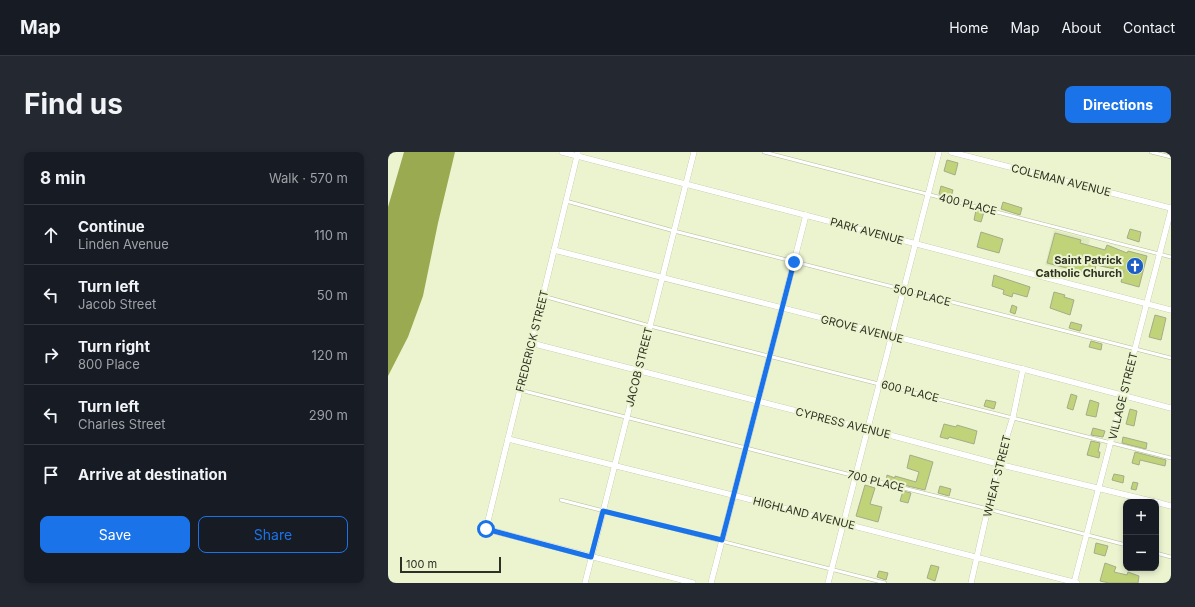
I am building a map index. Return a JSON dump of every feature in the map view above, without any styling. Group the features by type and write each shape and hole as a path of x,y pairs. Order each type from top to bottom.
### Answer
{"street":[{"name":"PARK AVENUE","path":"562,152 577,154 685,184 1171,310"},
{"name":"JACOB STREET","path":"585,583 694,152"},
{"path":"828,583 939,152"},
{"name":"COLEMAN AVENUE","path":"951,152 1171,209"},
{"name":"FREDERICK STREET","path":"577,154 486,529 591,557"},
{"name":"VILLAGE STREET","path":"1075,583 1171,209"},
{"path":"711,583 806,215"},
{"name":"GROVE AVENUE","path":"554,250 1171,408"},
{"name":"CYPRESS AVENUE","path":"531,343 998,464 1143,499"},
{"name":"WHEAT STREET","path":"971,583 998,464 1013,417 1023,369"},
{"name":"HIGHLAND AVENUE","path":"508,439 843,522 1075,583"},
{"name":"CYPRESS AVENUE","path":"1159,503 1171,506"},
{"path":"591,557 693,583"}],"lane":[{"name":"400 PLACE","path":"764,152 1171,257"},
{"path":"1151,152 1171,157"},
{"name":"500 PLACE","path":"566,201 674,231 1171,358"},
{"name":"600 PLACE","path":"543,296 650,326 1171,458"},
{"name":"700 PLACE","path":"520,390 1123,544"},
{"path":"561,500 722,540 831,570 885,583"},
{"path":"1159,554 1171,557"}],"shaded area":[{"path":"404,152 455,152 423,296 408,337 388,376 388,207"},
{"path":"1054,230 1090,239 1081,274 1045,265"}],"building":[{"path":"947,160 958,163 955,175 944,171"},
{"path":"941,186 953,190 951,197 939,194"},
{"path":"1003,202 1022,208 1020,215 1001,209"},
{"path":"976,210 984,212 981,222 974,220"},
{"path":"1130,229 1141,232 1139,242 1127,238"},
{"path":"981,232 1003,239 999,253 977,247"},
{"path":"1055,233 1081,240 1080,243 1105,250 1107,245 1127,253 1128,251 1147,256 1139,287 1121,282 1124,271 1096,265 1094,275 1047,263"},
{"path":"994,275 1030,287 1027,297 1013,293 1012,297 1003,294 1004,290 992,286"},
{"path":"1054,292 1065,295 1064,297 1074,300 1070,315 1050,308"},
{"path":"1012,305 1017,307 1015,314 1010,312"},
{"path":"1155,315 1166,318 1161,340 1149,337"},
{"path":"1071,322 1082,325 1080,331 1069,328"},
{"path":"1091,341 1102,344 1101,350 1089,347"},
{"path":"1071,394 1077,396 1073,410 1067,408"},
{"path":"986,400 996,402 994,409 984,406"},
{"path":"1090,400 1099,403 1096,417 1086,415"},
{"path":"1130,409 1137,411 1134,426 1126,424"},
{"path":"944,424 956,427 957,425 977,431 974,444 949,437 948,439 940,437"},
{"path":"1093,428 1105,431 1103,437 1091,435"},
{"path":"1123,437 1147,443 1146,449 1122,443"},
{"path":"1091,441 1100,443 1098,452 1100,452 1099,458 1087,455"},
{"path":"1135,452 1166,460 1165,466 1140,460 1139,465 1132,463"},
{"path":"910,455 933,462 925,490 886,481 887,475 916,482 919,472 907,468"},
{"path":"1114,474 1124,476 1123,483 1112,480"},
{"path":"1133,482 1138,483 1136,490 1131,489"},
{"path":"865,485 875,488 870,504 882,507 878,522 856,516"},
{"path":"940,486 951,489 949,496 938,493"},
{"path":"903,491 911,493 908,503 900,501"},
{"path":"1096,543 1108,546 1105,556 1094,553"},
{"path":"1105,563 1116,567 1114,572 1127,575 1128,572 1139,576 1138,583 1109,583 1100,581"},
{"path":"931,565 939,567 935,581 927,578"},
{"path":"879,571 888,573 886,580 877,577"}],"place":[{"name":"Saint Patrick Catholic Church","path":"1135,266"}],"route":[{"path":"486,529 591,557 603,511 722,540 794,262"}]}
